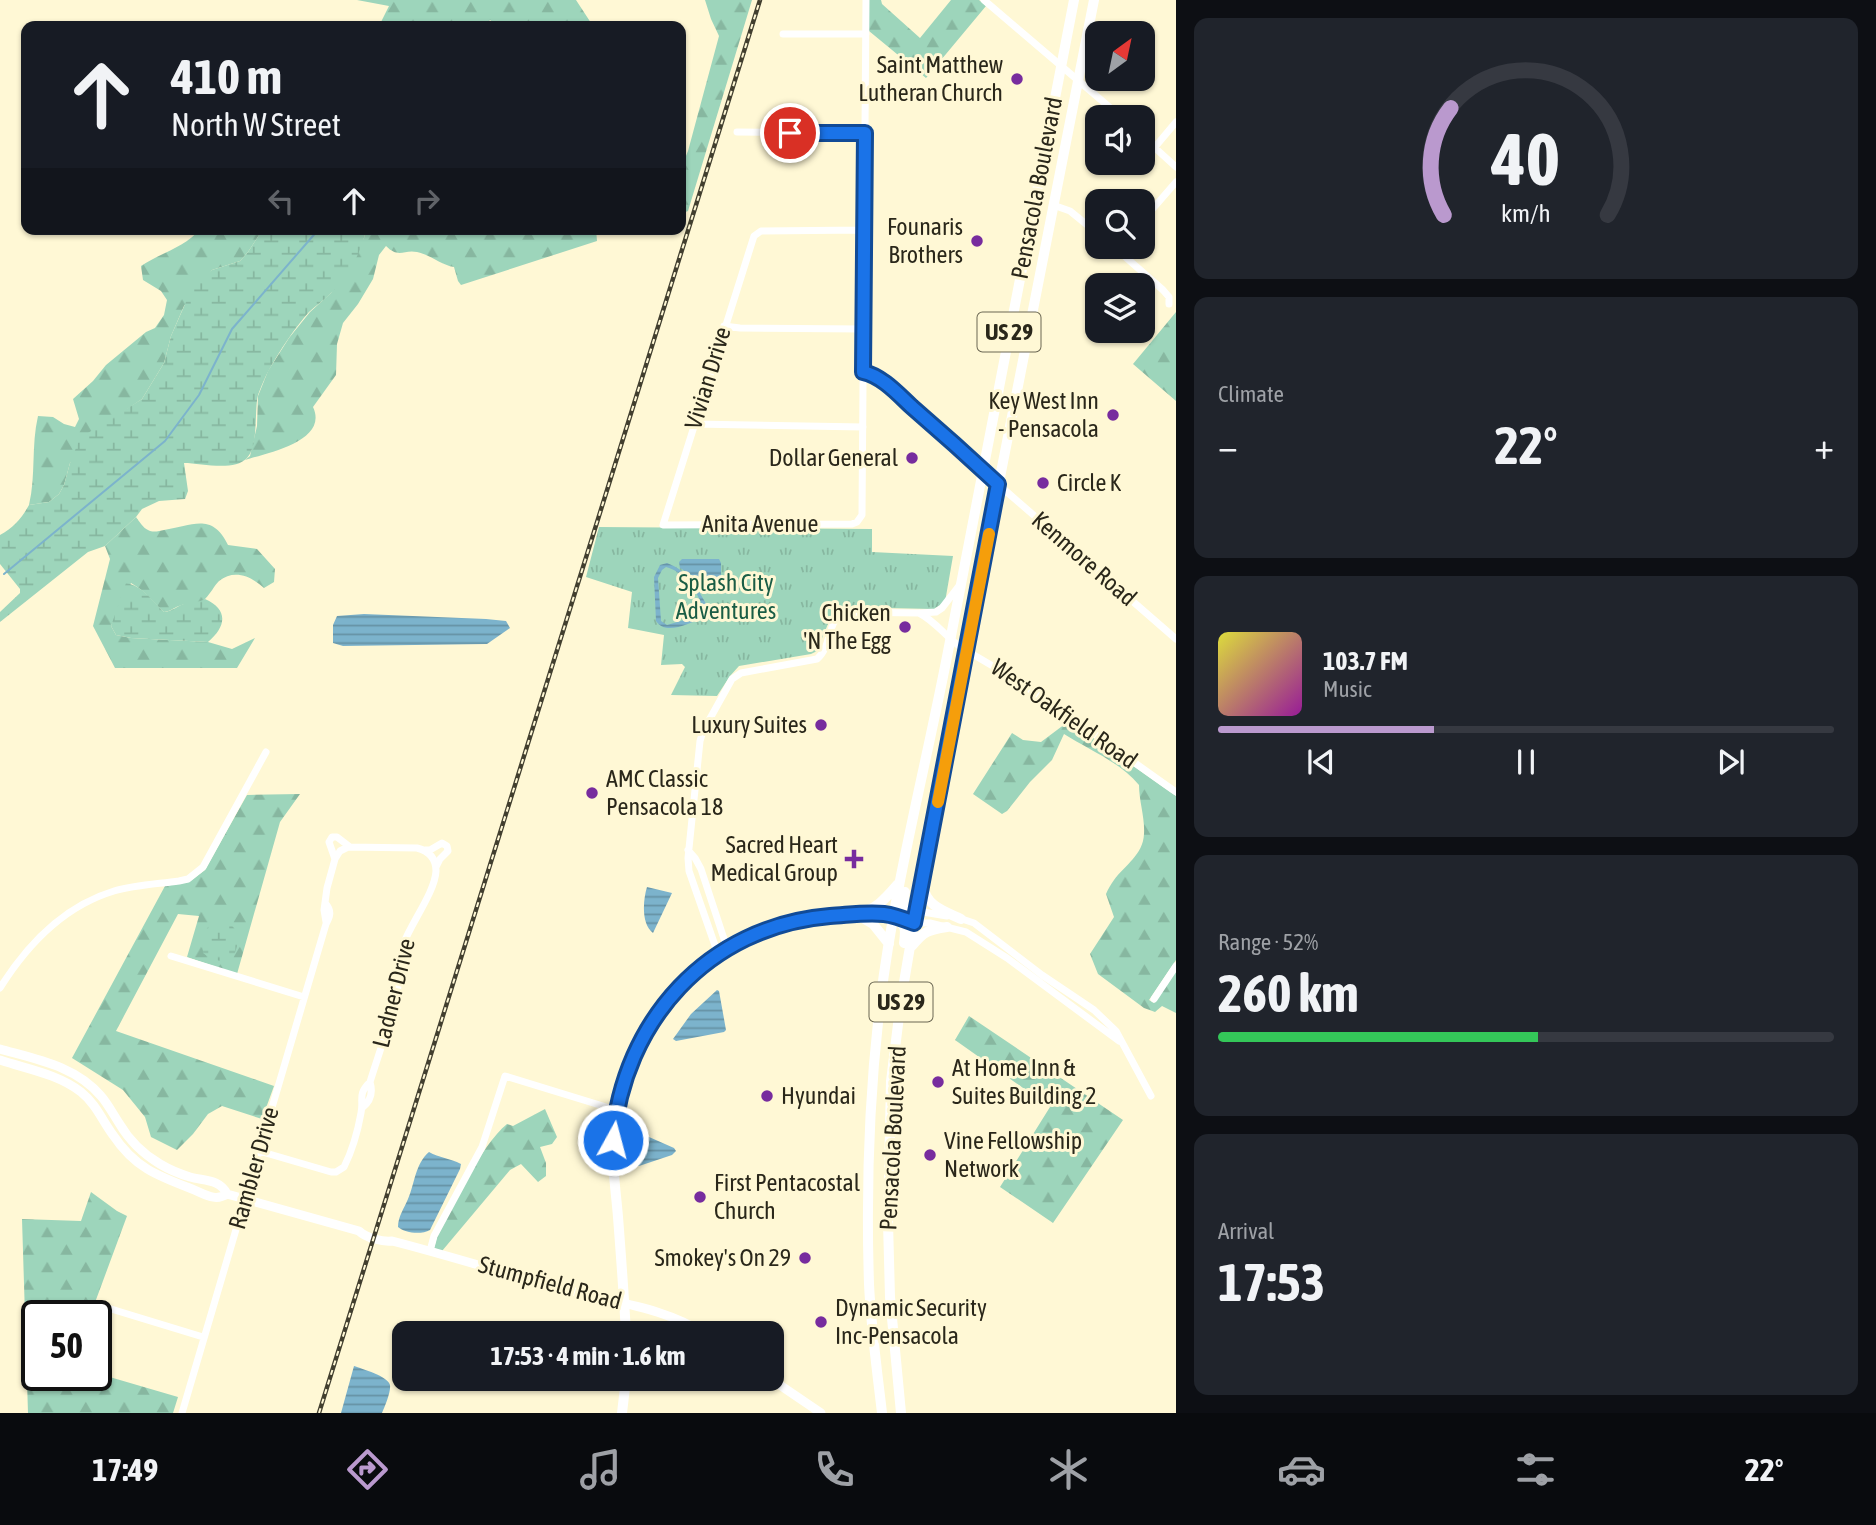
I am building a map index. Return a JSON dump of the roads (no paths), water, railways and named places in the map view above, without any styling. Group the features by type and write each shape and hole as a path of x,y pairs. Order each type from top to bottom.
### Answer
{"main road":[{"name":"Pensacola Boulevard","path":"882,1413 871,1315 869,1258 869,1143 880,1006 900,882 950,640 1074,0"},
{"name":"Pensacola Boulevard","path":"901,1413 888,1258 891,1081 897,1037 914,923 1094,0"},
{"path":"1039,173 1058,177"},
{"path":"1024,250 1043,254"},
{"path":"999,386 1018,391"},
{"path":"914,923 906,916 904,900 926,789 921,775"},
{"path":"855,914 880,905 900,882"},
{"path":"922,883 925,895 933,905 961,919"},
{"path":"626,1321 612,1158 616,1110 627,1071 638,1046 672,994 723,951 779,925 855,914 884,914 914,923"},
{"path":"855,914 873,924 889,944"},
{"path":"894,916 906,930 893,1016 897,1037"},
{"path":"910,948 928,930 947,927"},
{"path":"874,1079 891,1081"},
{"path":"869,1258 888,1258"},
{"path":"622,1413 625,1391"}],"street":[{"path":"693,424 863,427 866,0"},
{"path":"984,0 1107,105"},
{"path":"783,34 866,34"},
{"path":"1176,122 1155,147 1176,167"},
{"path":"737,132 865,133"},
{"path":"1155,206 1176,182"},
{"path":"1053,205 1065,208 1085,224"},
{"name":"Vivian Drive","path":"663,525 724,326 756,233 864,230"},
{"path":"1129,259 1163,290 1169,297 1169,304"},
{"path":"724,326 863,329"},
{"name":"Kenmore Road","path":"863,372 875,376 896,393 1176,639"},
{"name":"Anita Avenue","path":"663,525 857,522 862,513 863,427"},
{"path":"723,951 701,869 688,850 700,741 733,678 741,673 817,659 822,654 840,612 936,612 960,584"},
{"name":"West Oakfield Road","path":"919,613 950,640 1009,675 1176,792"},
{"path":"0,988 36,940 65,915 113,892 179,881 196,874 203,867 265,752"},
{"name":"Rambler Drive","path":"181,1413 326,923 324,909 335,859 329,845 330,839 337,837 350,847"},
{"name":"Ladner Drive","path":"259,1151 331,1172 341,1170 346,1163 362,1108 360,1100 370,1082 396,995 401,952 408,932 434,882 440,859 448,851 447,846 442,843 429,850 350,847"},
{"path":"335,859 341,850 350,847"},
{"path":"424,850 433,857 436,868"},
{"path":"917,911 974,923 1042,975 1094,1010 1116,1031 1151,1096"},
{"path":"914,923 930,923 966,932 1122,1043"},
{"path":"171,956 304,997"},
{"path":"1154,999 1176,966"},
{"path":"0,1049 57,1065 85,1081 101,1096 124,1132 143,1152 167,1168 219,1184 228,1194 216,1198 153,1173 130,1156 113,1136 94,1105 71,1085 0,1060"},
{"path":"430,1251 434,1236 482,1147 505,1076 616,1110"},
{"path":"191,1189 194,1178"},
{"name":"Stumpfield Road","path":"228,1194 359,1231 364,1230 375,1236 388,1236 392,1241 683,1321"},
{"path":"112,1309 203,1337"},
{"path":"784,1388 821,1413"}],"water":[{"path":"682,559 719,559 721,578 703,586 680,568 679,562"},
{"path":"667,563 675,566 692,582 708,607 703,618 672,628 666,628 656,621 654,577 660,565","holes":["666,567 684,577 693,588 703,610 698,616 667,625 661,621 658,578"]},
{"path":"364,614 486,619 506,621 510,628 487,644 343,646 333,643 333,625 337,616"},
{"path":"647,887 672,893 653,933 645,918"},
{"path":"717,990 726,1030 676,1041 673,1039 691,1014"},
{"path":"640,1133 676,1151 672,1155 636,1165 637,1153 633,1139 635,1134"},
{"path":"429,1152 461,1164 460,1169 430,1230 409,1232 398,1227 399,1219 418,1168"},
{"path":"354,1366 374,1373 390,1385 382,1413 341,1413"}],"waterway":[{"path":"4,574 165,441 199,395 232,329 314,235"}],"railway":[{"path":"319,1413 760,0"}],"place":[{"name":"Saint Matthew Lutheran Church","path":"1017,79"},
{"name":"Founaris Brothers","path":"977,241"},
{"name":"Key West Inn - Pensacola","path":"1113,415"},
{"name":"Dollar General","path":"912,458"},
{"name":"Circle K","path":"1043,483"},
{"name":"Chicken 'N The Egg","path":"905,627"},
{"name":"Luxury Suites","path":"821,725"},
{"name":"AMC Classic Pensacola 18","path":"592,793"},
{"name":"Sacred Heart Medical Group","path":"854,859"},
{"name":"At Home Inn & Suites Building 2","path":"938,1082"},
{"name":"Hyundai","path":"767,1096"},
{"name":"Vine Fellowship Network","path":"930,1155"},
{"name":"First Pentacostal Church","path":"700,1197"},
{"name":"Smokey's On 29","path":"805,1258"},
{"name":"Dynamic Security Inc-Pensacola","path":"821,1322"}],"park label":[{"name":"Splash City Adventures","path":"726,597"}]}
